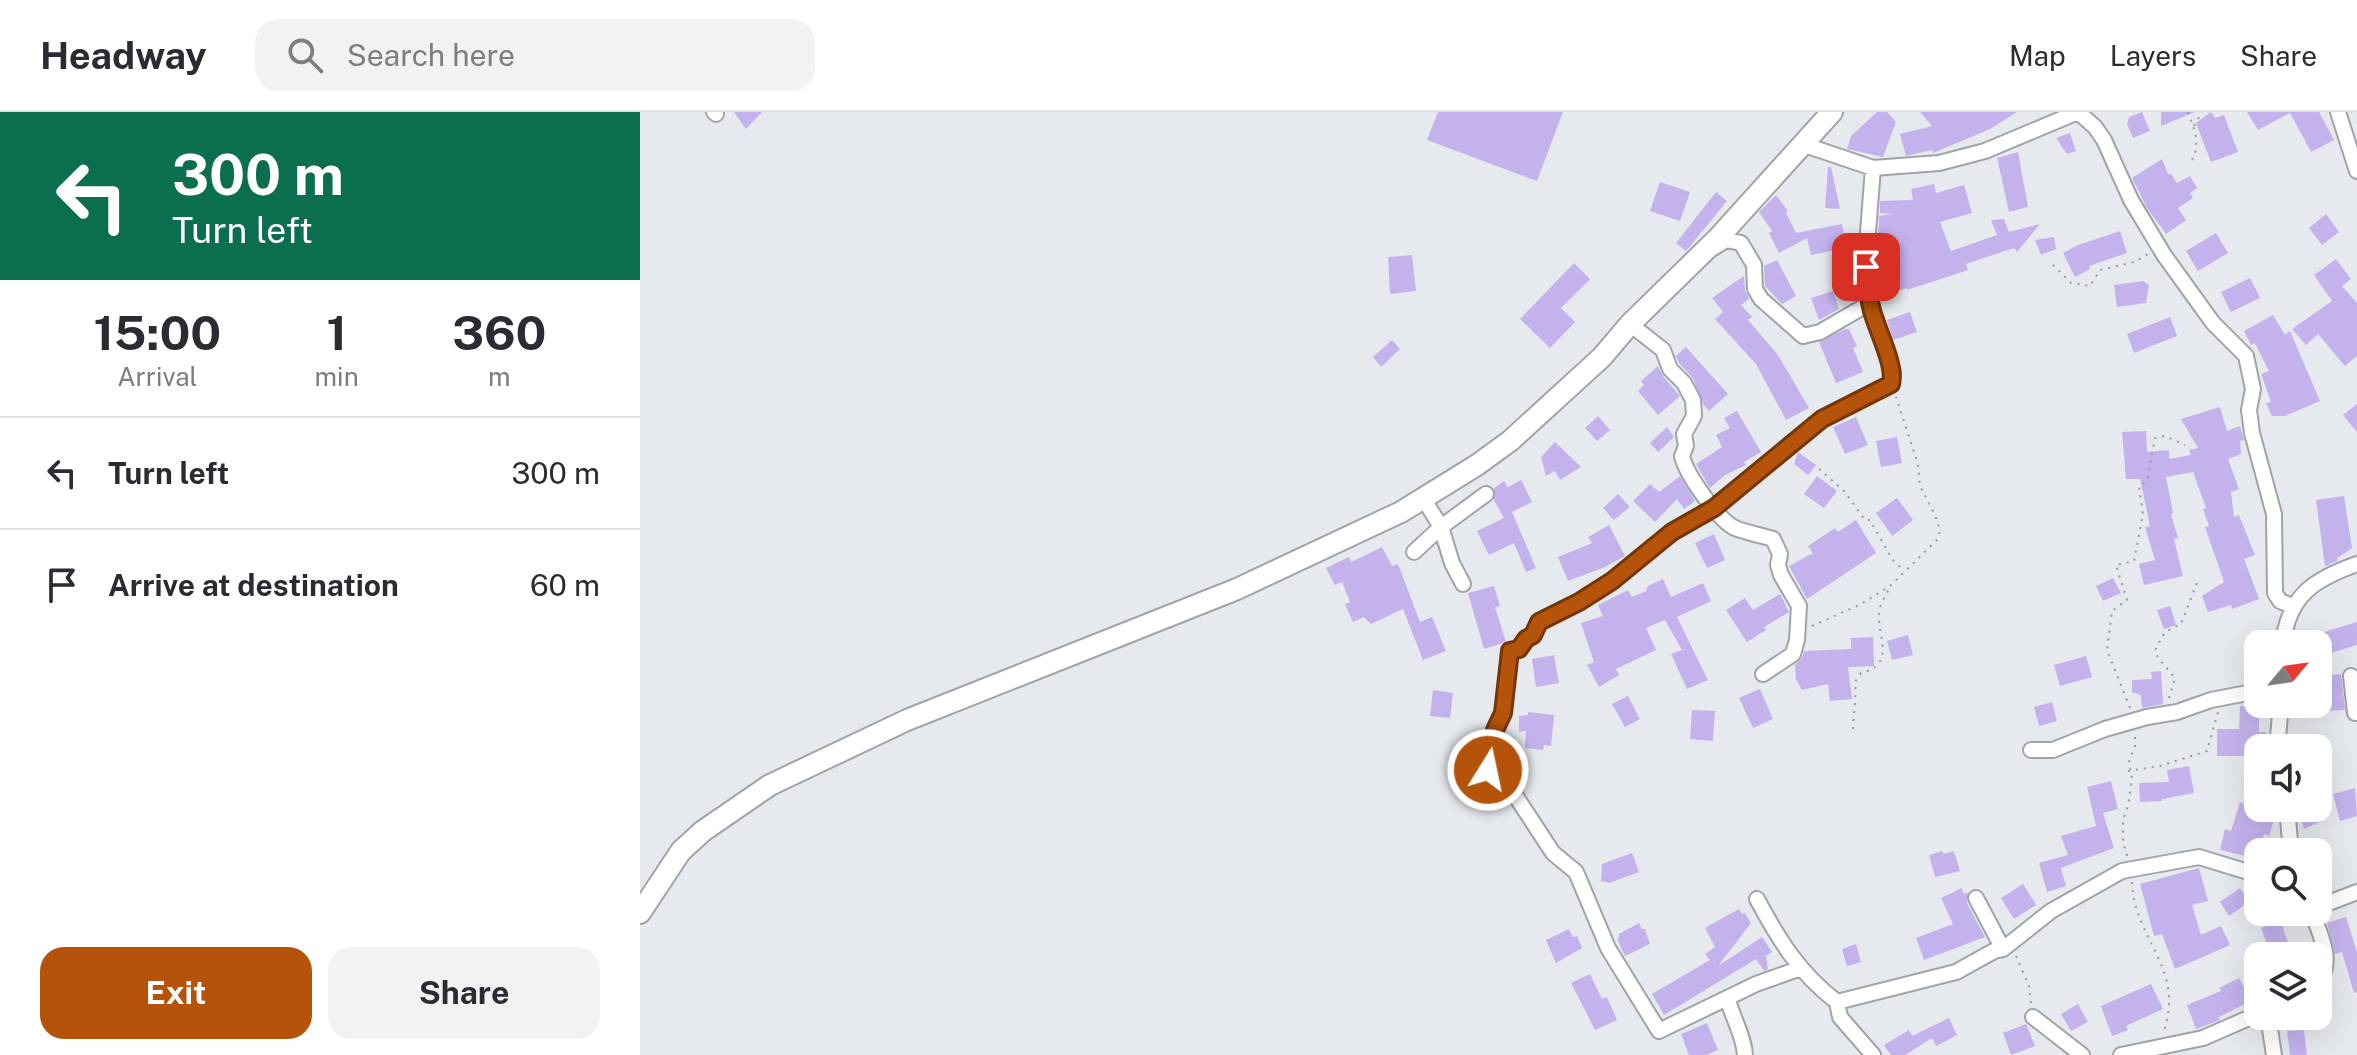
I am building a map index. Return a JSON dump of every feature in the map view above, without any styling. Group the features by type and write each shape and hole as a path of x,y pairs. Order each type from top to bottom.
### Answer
{"street":[{"path":"642,907 681,851 703,831 770,785 907,720 1237,589 1360,532 1423,498 1510,441 1602,357 1630,324 1702,254 1832,112"},
{"path":"1802,144 1873,168 1939,163 1985,151 2078,112 2094,119 2131,200 2159,248 2213,323 2239,348 2250,366 2252,433 2274,514 2275,593 2280,601 2292,606"},
{"path":"2338,112 2357,171"},
{"path":"1801,968 1756,984 1659,1031 1608,948 1576,872 1553,853 1515,795 1491,780 1488,770 1495,730 1503,713 1510,651 1519,649 1533,635 1539,622 1612,581 1672,532 1714,508 1822,419 1891,384 1893,372 1870,303 1866,267 1873,168"},
{"path":"1702,254 1726,240 1741,243 1754,265 1755,289 1761,299 1803,336 1820,332 1870,303"},
{"path":"1630,324 1663,350 1670,369 1684,383 1693,400 1695,410 1684,434 1686,446 1683,462 1714,508 1733,527 1773,539 1780,554 1778,565 1781,575 1799,606 1797,634 1793,654 1763,674"},
{"path":"1414,552 1441,527 1486,494"},
{"path":"1423,498 1441,527 1452,563 1463,584"},
{"path":"2285,630 2292,606 2307,590 2327,575 2357,564"},
{"path":"2351,676 2351,692 2357,713"},
{"path":"2031,750 2053,750 2147,717 2244,694"},
{"path":"1837,1002 1956,972 2007,946 2051,911 2109,877 2199,857 2244,871"},
{"path":"2332,902 2357,892"},
{"path":"1976,898 2007,946"},
{"path":"1757,899 1783,947 1817,986 1837,1002 1840,1017 1873,1055"},
{"path":"1728,1000 1735,1024 1744,1040 1745,1055"},
{"path":"2033,1017 2074,1053"},
{"path":"2121,1055 2203,1038 2244,1020"},
{"path":"2270,1030 2274,1055"}],"path":[{"path":"2188,112 2198,140 2192,160"},
{"path":"2193,127 2202,112"},
{"path":"2053,265 2071,283 2090,286 2100,270 2134,262 2159,248"},
{"path":"1797,634 1861,604 1890,586 1938,539 1940,530 1920,486 1918,464 1891,384"},
{"path":"2147,717 2107,650 2112,611 2127,600 2116,565 2134,561 2143,514 2139,486 2147,481 2155,438 2165,436 2185,445"},
{"path":"1819,469 1844,491 1865,520 1870,520 1892,559 1905,572"},
{"path":"2163,1034 2171,1010 2169,984 2141,923 2132,870 2123,842 2123,820 2128,806 2129,762 2135,746 2136,730 2147,717 2169,704 2175,678 2155,650 2165,632 2181,624 2197,583"},
{"path":"1853,729 1853,708 1857,697 1855,682 1861,673 1876,669 1881,662 1883,641 1879,611 1890,586"},
{"path":"2129,771 2160,766 2207,751 2218,716 2217,699"},
{"path":"2007,946 2029,986 2033,1017"}],"building":[{"path":"734,112 762,112 746,129"},
{"path":"1438,112 1563,112 1537,181 1427,140"},
{"path":"1877,112 1887,112 1896,122 1883,157 1847,149 1851,136"},
{"path":"1920,112 2017,112 1990,129 1933,153 1932,150 1906,156 1900,134 1932,126"},
{"path":"2142,112 2150,131 2133,138 2127,124 2129,117"},
{"path":"2161,112 2195,112 2161,126"},
{"path":"2211,112 2215,118 2224,115 2238,152 2211,162 2196,123"},
{"path":"2247,112 2319,112 2334,140 2311,152 2290,113 2258,130"},
{"path":"2070,133 2076,151 2067,154 2056,138"},
{"path":"2018,152 2028,207 2009,212 1997,158"},
{"path":"2162,159 2168,174 2177,183 2190,176 2197,188 2190,193 2193,198 2178,208 2186,220 2166,234 2147,208 2132,178"},
{"path":"1828,167 1831,167 1840,209 1825,208"},
{"path":"1660,182 1690,192 1680,221 1650,211"},
{"path":"1934,184 1936,193 1964,185 1972,213 1940,222 1951,251 1997,235 1991,220 2004,219 2009,232 2040,224 2017,252 2014,248 1966,264 1968,270 1881,296 1877,282 1879,216 1892,214 1880,213 1880,201 1913,200 1911,189"},
{"path":"1716,192 1727,201 1686,251 1676,243"},
{"path":"1776,195 1788,211 1786,213 1796,233 1842,224 1847,248 1811,255 1807,238 1779,253 1769,233 1772,231 1759,212"},
{"path":"2326,214 2339,232 2322,245 2309,228"},
{"path":"2120,231 2127,253 2089,266 2090,269 2075,277 2063,253"},
{"path":"2216,233 2228,253 2198,271 2186,251"},
{"path":"2054,237 2056,249 2041,255 2035,240"},
{"path":"1412,255 1416,291 1390,294 1388,257"},
{"path":"2336,259 2351,279 2342,286 2357,303 2357,356 2345,366 2318,334 2306,345 2292,329 2332,301 2314,275"},
{"path":"1777,260 1796,296 1782,304 1765,286 1764,266"},
{"path":"1574,263 1590,279 1561,308 1575,322 1550,348 1520,319"},
{"path":"1744,276 1749,299 1741,305 1752,317 1748,320 1778,355 1809,408 1786,420 1756,364 1715,319 1723,312 1712,298"},
{"path":"2250,278 2260,298 2231,312 2221,292"},
{"path":"2143,281 2149,285 2146,303 2117,307 2114,285"},
{"path":"1833,291 1839,309 1819,320 1811,298"},
{"path":"1910,312 1917,332 1893,340 1887,320"},
{"path":"2273,315 2285,335 2290,331 2320,401 2285,416 2272,416 2266,403 2271,402 2261,374 2269,371 2255,343 2251,345 2244,331"},
{"path":"2170,317 2177,336 2134,353 2127,334"},
{"path":"1849,329 1857,346 1853,348 1863,372 1836,383 1819,342"},
{"path":"1392,340 1400,349 1381,367 1373,357"},
{"path":"1686,347 1728,394 1709,411 1693,378 1676,356"},
{"path":"1658,366 1680,396 1658,415 1638,391 1644,385 1641,381"},
{"path":"2357,404 2357,432 2343,415"},
{"path":"2220,407 2227,431 2240,426 2244,440 2240,441 2241,454 2228,459 2239,489 2231,492 2234,517 2239,515 2255,555 2244,559 2259,599 2232,609 2231,605 2208,612 2202,596 2224,582 2205,527 2209,526 2203,509 2206,508 2193,472 2166,477 2178,538 2174,539 2183,576 2144,585 2139,564 2155,560 2145,527 2150,526 2140,479 2126,479 2122,432 2146,431 2147,452 2169,450 2169,459 2191,455 2189,450 2198,448 2181,419"},
{"path":"1737,411 1761,452 1710,488 1696,464 1722,447 1716,435 1730,428 1724,418"},
{"path":"1598,416 1610,430 1597,441 1585,428"},
{"path":"1856,417 1868,445 1845,454 1833,427"},
{"path":"1667,427 1674,437 1658,452 1650,443"},
{"path":"1897,437 1902,463 1881,467 1876,441"},
{"path":"1555,442 1581,467 1560,480 1555,471 1546,476 1541,457"},
{"path":"1798,452 1816,465 1808,475 1794,464"},
{"path":"1680,476 1695,501 1684,509 1677,499 1655,522 1633,501 1650,484 1659,492"},
{"path":"1817,476 1837,491 1824,508 1804,494"},
{"path":"1521,480 1532,502 1512,512 1536,568 1526,572 1514,543 1489,555 1477,531 1504,518 1494,500 1494,488 1504,481 1508,487"},
{"path":"1618,494 1630,507 1614,520 1603,508"},
{"path":"2344,496 2352,548 2337,561 2325,566 2316,500"},
{"path":"1897,498 1913,520 1892,536 1876,513"},
{"path":"1856,520 1876,553 1807,599 1789,566 1813,553 1808,546 1835,528 1838,532"},
{"path":"1609,525 1625,556 1568,581 1558,557 1592,543 1588,537"},
{"path":"1714,534 1725,560 1707,568 1695,543"},
{"path":"1382,547 1392,566 1398,564 1420,622 1432,617 1446,651 1423,660 1403,609 1371,624 1364,617 1353,622 1345,604 1350,602 1342,582 1335,585 1326,568 1349,557 1351,562"},
{"path":"2113,578 2121,593 2103,601 2096,586"},
{"path":"1663,579 1671,597 1703,583 1711,601 1677,617 1708,680 1687,689 1671,654 1682,650 1665,620 1646,628 1656,650 1616,669 1619,675 1599,687 1587,665 1594,662 1581,623 1603,616 1598,605 1628,590 1632,597"},
{"path":"1494,586 1500,606 1495,607 1506,642 1484,649 1468,593"},
{"path":"1780,594 1789,612 1747,642 1726,610 1745,598 1753,610"},
{"path":"2170,606 2176,625 2164,629 2157,610"},
{"path":"2357,622 2357,645 2332,653 2330,630"},
{"path":"1908,635 1913,655 1892,660 1887,641"},
{"path":"1873,637 1874,666 1848,667 1852,699 1830,701 1828,684 1802,690 1796,679 1795,665 1804,651 1851,649 1851,638"},
{"path":"1554,655 1559,683 1536,687 1532,659"},
{"path":"2086,656 2092,677 2060,686 2054,665"},
{"path":"2161,671 2163,704 2142,708 2141,695 2132,692 2132,680 2152,679 2151,672"},
{"path":"2341,674 2345,710 2332,711 2332,675"},
{"path":"1760,689 1773,719 1753,728 1739,698"},
{"path":"1433,690 1453,693 1450,718 1430,716"},
{"path":"1628,696 1640,719 1625,727 1612,704"},
{"path":"2052,702 2057,721 2039,726 2034,707"},
{"path":"2240,706 2244,706 2244,718 2259,718 2259,732 2266,734 2244,734 2244,756 2217,756 2217,729 2239,729"},
{"path":"1692,710 1715,711 1713,741 1690,739"},
{"path":"1528,712 1554,715 1551,746 1544,745 1543,750 1525,748 1526,731 1519,732 1519,716 1528,715"},
{"path":"1458,759 1472,760 1470,776 1457,776"},
{"path":"2189,766 2194,793 2162,801 2140,802 2139,783 2169,782 2167,770"},
{"path":"2111,781 2118,809 2103,813 2114,848 2061,868 2066,886 2047,892 2039,863 2068,855 2061,836 2096,826 2087,787"},
{"path":"2355,788 2357,816 2340,821 2333,794"},
{"path":"2240,802 2244,803 2244,822 2273,822 2269,836 2244,838 2244,856 2220,850 2225,829 2231,831"},
{"path":"2302,822 2320,822 2304,829"},
{"path":"1943,851 1943,854 1954,851 1960,871 1935,877 1929,855"},
{"path":"1632,853 1639,872 1609,883 1601,881 1602,864"},
{"path":"2199,868 2208,901 2192,905 2201,935 2221,926 2230,945 2175,969 2162,934 2154,936 2140,884"},
{"path":"2023,884 2036,905 2014,919 2001,898"},
{"path":"1962,888 1963,893 1968,893 1967,903 1985,937 1924,960 1916,938 1953,924 1941,898"},
{"path":"2240,888 2244,894 2244,906 2229,916 2220,902"},
{"path":"1739,909 1751,923 1718,966 1762,937 1772,952 1766,956 1768,969 1764,971 1756,959 1664,1015 1652,994 1710,960 1705,954 1715,947 1705,928"},
{"path":"2346,917 2357,952 2357,992 2354,993 2342,952 2335,954 2328,926 2332,926 2332,921"},
{"path":"1639,923 1645,929 1650,944 1625,956 1618,941 1619,934"},
{"path":"2283,926 2288,942 2266,942 2261,928"},
{"path":"1569,929 1573,937 1577,936 1582,948 1556,963 1546,940"},
{"path":"1856,944 1861,962 1847,966 1842,949"},
{"path":"1590,974 1602,999 1607,997 1617,1020 1595,1030 1571,983"},
{"path":"2239,978 2244,988 2244,1004 2219,1017 2220,1020 2196,1029 2187,1005 2221,991 2219,988"},
{"path":"2151,984 2163,1009 2112,1036 2101,1006"},
{"path":"2078,1004 2088,1022 2071,1031 2061,1014"},
{"path":"1949,1018 1957,1035 1936,1046 1932,1038 1905,1055 1891,1055 1884,1045 1909,1030 1912,1036"},
{"path":"1707,1023 1718,1050 1707,1055 1689,1055 1681,1034"},
{"path":"2026,1024 2035,1046 2011,1055 2003,1033"},
{"path":"2304,1030 2307,1055 2290,1055 2287,1031"}],"route":[{"path":"1488,770 1495,730 1503,713 1510,651 1519,649 1533,635 1539,622 1612,581 1672,532 1714,508 1822,419 1891,384 1893,372 1867,291 1866,267"}]}
